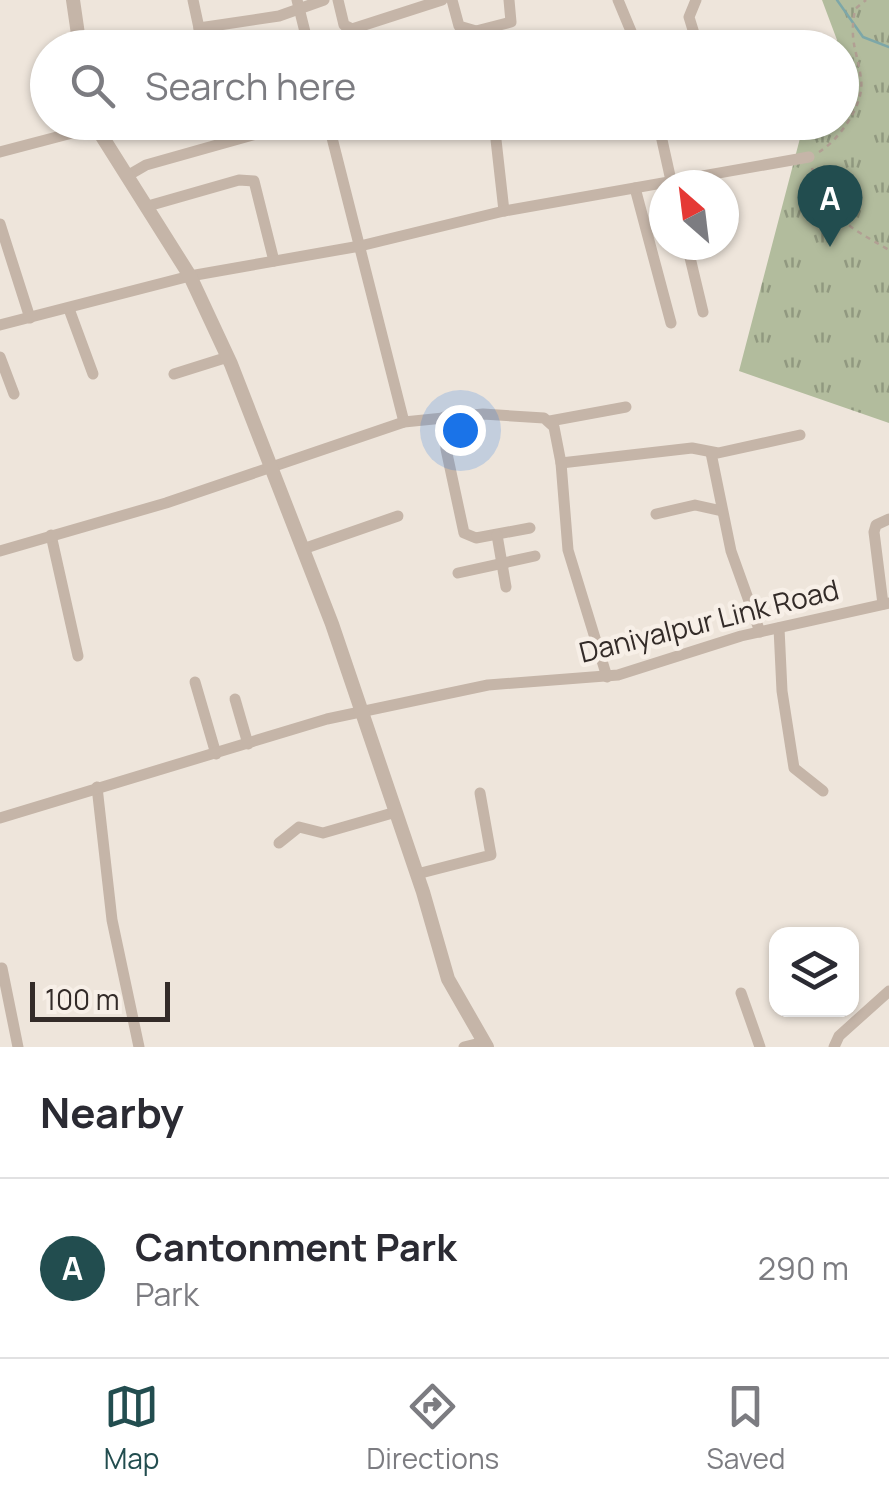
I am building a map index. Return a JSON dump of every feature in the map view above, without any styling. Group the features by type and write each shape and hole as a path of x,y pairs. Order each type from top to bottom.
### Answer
{"street":[{"path":"73,0 77,30"},
{"path":"194,0 199,28 247,22 324,0"},
{"path":"338,0 344,25 352,29 442,0"},
{"path":"452,0 458,26 472,30"},
{"path":"480,30 511,22 509,0"},
{"path":"618,0 630,30"},
{"path":"693,30 689,17 696,0"},
{"path":"298,5 304,30"},
{"path":"0,152 42,140"},
{"path":"104,140 190,276 228,357 363,713 448,979 485,1044 464,1047"},
{"path":"127,176 146,165 235,140"},
{"path":"333,140 404,422"},
{"path":"496,140 504,211"},
{"path":"662,140 669,170"},
{"path":"739,170 808,157"},
{"path":"148,206 248,178 257,186 274,261"},
{"path":"0,325 190,276 360,246 504,211 649,186"},
{"path":"635,188 671,323"},
{"path":"0,224 30,318"},
{"path":"691,260 703,312"},
{"path":"69,309 93,374"},
{"path":"0,357 14,394"},
{"path":"174,374 228,357"},
{"path":"0,551 166,503 404,422 503,414 550,420 626,407"},
{"path":"444,417 449,467 464,532 469,537 530,528"},
{"path":"550,420 561,463 568,550 607,677"},
{"path":"561,463 692,448 711,453 800,435"},
{"path":"711,453 731,551 760,632"},
{"path":"656,514 695,504 722,511"},
{"path":"303,549 398,516"},
{"path":"886,603 874,532 876,525 889,519"},
{"path":"51,535 78,656"},
{"path":"498,535 506,587"},
{"path":"458,573 535,556"},
{"name":"Daniyalpur Link Road","path":"0,818 327,719 488,686 607,677 760,632 886,603"},
{"path":"779,628 782,691 794,768 823,791"},
{"path":"195,682 216,754"},
{"path":"235,699 248,744"},
{"path":"98,787 112,920 139,1047"},
{"path":"417,874 491,855 480,793"},
{"path":"280,843 299,827 323,833 396,812"},
{"path":"2,968 18,1047"},
{"path":"834,1047 839,1036 889,991"},
{"path":"741,994 760,1047"}],"path":[{"path":"852,30 855,9 866,0"},
{"path":"834,140 808,157 818,188 840,222 889,250"}],"green space":[{"path":"822,0 889,0 889,423 739,371 800,140 859,140 859,30 833,30"}],"waterway":[{"path":"837,0 858,30"},
{"path":"859,31 863,37 889,47"}],"place":[{"name":"Cantonment Park","path":"830,247"}]}
